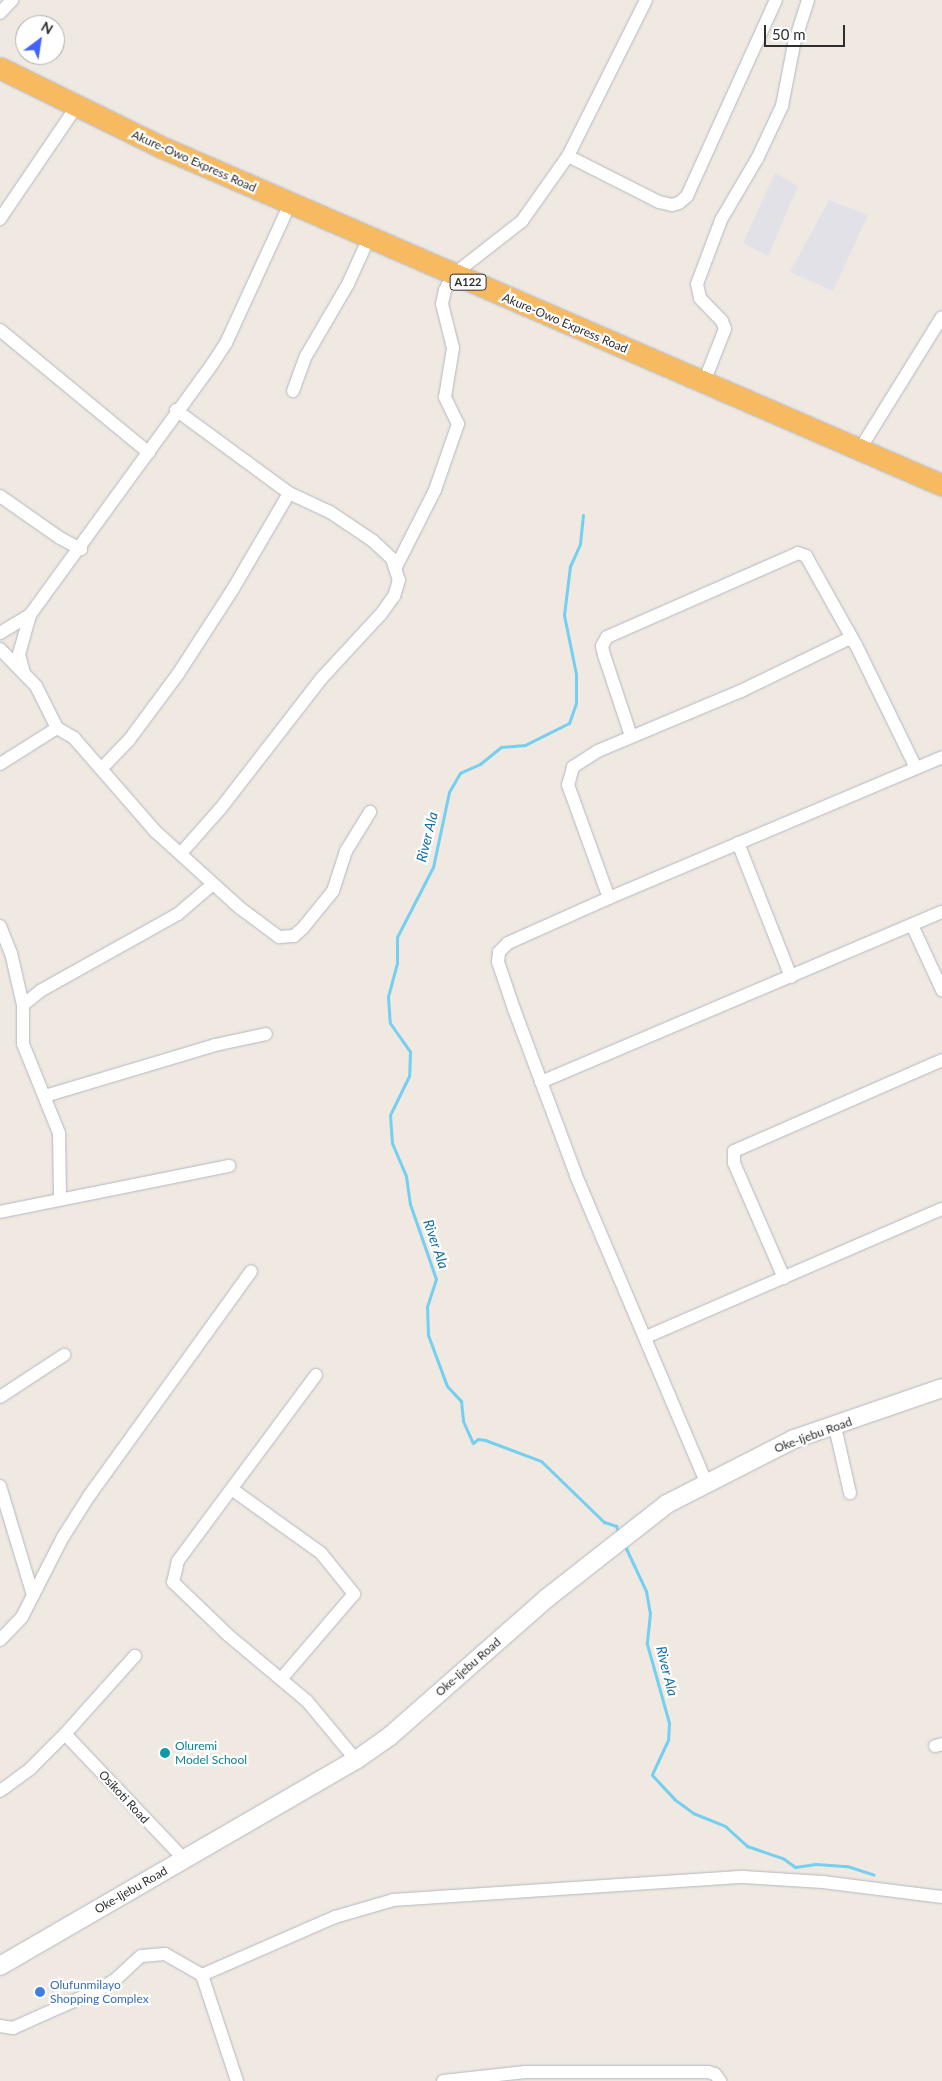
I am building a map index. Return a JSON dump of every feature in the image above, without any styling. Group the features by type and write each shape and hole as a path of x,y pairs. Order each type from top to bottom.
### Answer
{"highway":[{"name":"Akure-Owo Express Road","path":"0,68 76,107 290,204 860,448 942,485"}],"main road":[{"name":"Oke-Ijebu Road","path":"0,1966 356,1760 390,1736 621,1537 667,1504 706,1482 794,1439 834,1427 942,1388"}],"street":[{"path":"1,10 12,0"},
{"path":"396,567 436,490 458,424 445,398 453,348 442,304 453,275 522,221 568,156 646,0"},
{"path":"704,382 725,329 722,321 700,298 697,284 721,220 757,159 782,106 794,44 808,0"},
{"path":"568,156 659,202 672,205 680,202 692,186 768,1"},
{"path":"0,219 76,107"},
{"path":"24,673 19,654 30,615 81,548 149,453 176,410 226,343 290,204"},
{"path":"293,391 306,356 348,284 369,238"},
{"path":"860,448 942,317"},
{"path":"0,330 149,453"},
{"path":"176,410 289,493 330,512 374,541 396,567 399,580 394,596 321,679 220,809 182,852"},
{"path":"101,769 129,740 178,674 233,589 289,493"},
{"path":"0,496 60,538 81,548"},
{"path":"631,736 604,655 604,641 745,574 802,554 876,681 915,766"},
{"path":"0,633 30,615"},
{"path":"609,898 568,777 573,767 598,751 741,691 846,640 851,640"},
{"path":"0,649 24,673 42,695 57,728 74,738 155,831 182,852 213,884 274,935 286,938 294,936 333,891 346,851 370,812"},
{"path":"0,764 57,728"},
{"path":"706,1482 576,1175 498,962 499,952 508,943 609,898 915,766 942,757"},
{"path":"738,843 791,977"},
{"path":"23,1005 40,991 178,914 213,884"},
{"path":"541,1082 942,912"},
{"path":"912,925 942,990"},
{"path":"0,926 11,953 23,1005 23,1044 59,1134 60,1198"},
{"path":"44,1096 215,1045 266,1034"},
{"path":"784,1278 734,1163 734,1152 942,1060"},
{"path":"0,1212 60,1198 229,1166"},
{"path":"646,1337 942,1209"},
{"path":"0,1640 22,1617 62,1537 89,1496 251,1270"},
{"path":"0,1397 64,1356"},
{"path":"316,1375 233,1490 178,1561 172,1582 228,1635 282,1678 307,1701 356,1760"},
{"path":"834,1427 850,1493"},
{"path":"0,1486 33,1595"},
{"path":"233,1490 322,1553 354,1594 282,1678"},
{"path":"0,1791 30,1769 65,1734 135,1656"},
{"name":"Osikoti Road","path":"65,1734 184,1859"},
{"path":"202,1975 335,1917 394,1900 743,1877 823,1882 942,1897"},
{"path":"0,2026 13,2028 94,1992 115,1980 141,1956 165,1954 202,1975 237,2081"},
{"path":"443,2081 526,2072 708,2072 716,2074 720,2081"}],"shaded area":[{"path":"775,173 798,186 768,256 743,243"},
{"path":"829,200 868,215 833,291 790,272"}],"waterway":[{"name":"River Ala","path":"583,515 580,544 570,566 564,615 576,674 576,703 569,723 525,745 501,747 480,764 460,773 449,792 433,867 397,937 397,963 388,997 390,1023 410,1052 409,1076 390,1115 392,1143 406,1176 410,1204 436,1279 427,1306 428,1335 447,1386 461,1401 463,1421 473,1443 478,1439 485,1440 541,1461 604,1522 616,1526 619,1534"},
{"name":"River Ala","path":"624,1544 646,1591 650,1613 647,1644 669,1723 668,1740 652,1775 674,1799 693,1813 725,1826 747,1846 784,1859 795,1867 816,1864 847,1866 874,1875"}],"place":[{"name":"Oluremi Model School","path":"165,1753"},
{"name":"Olufunmilayo Shopping Complex","path":"40,1992"}]}
